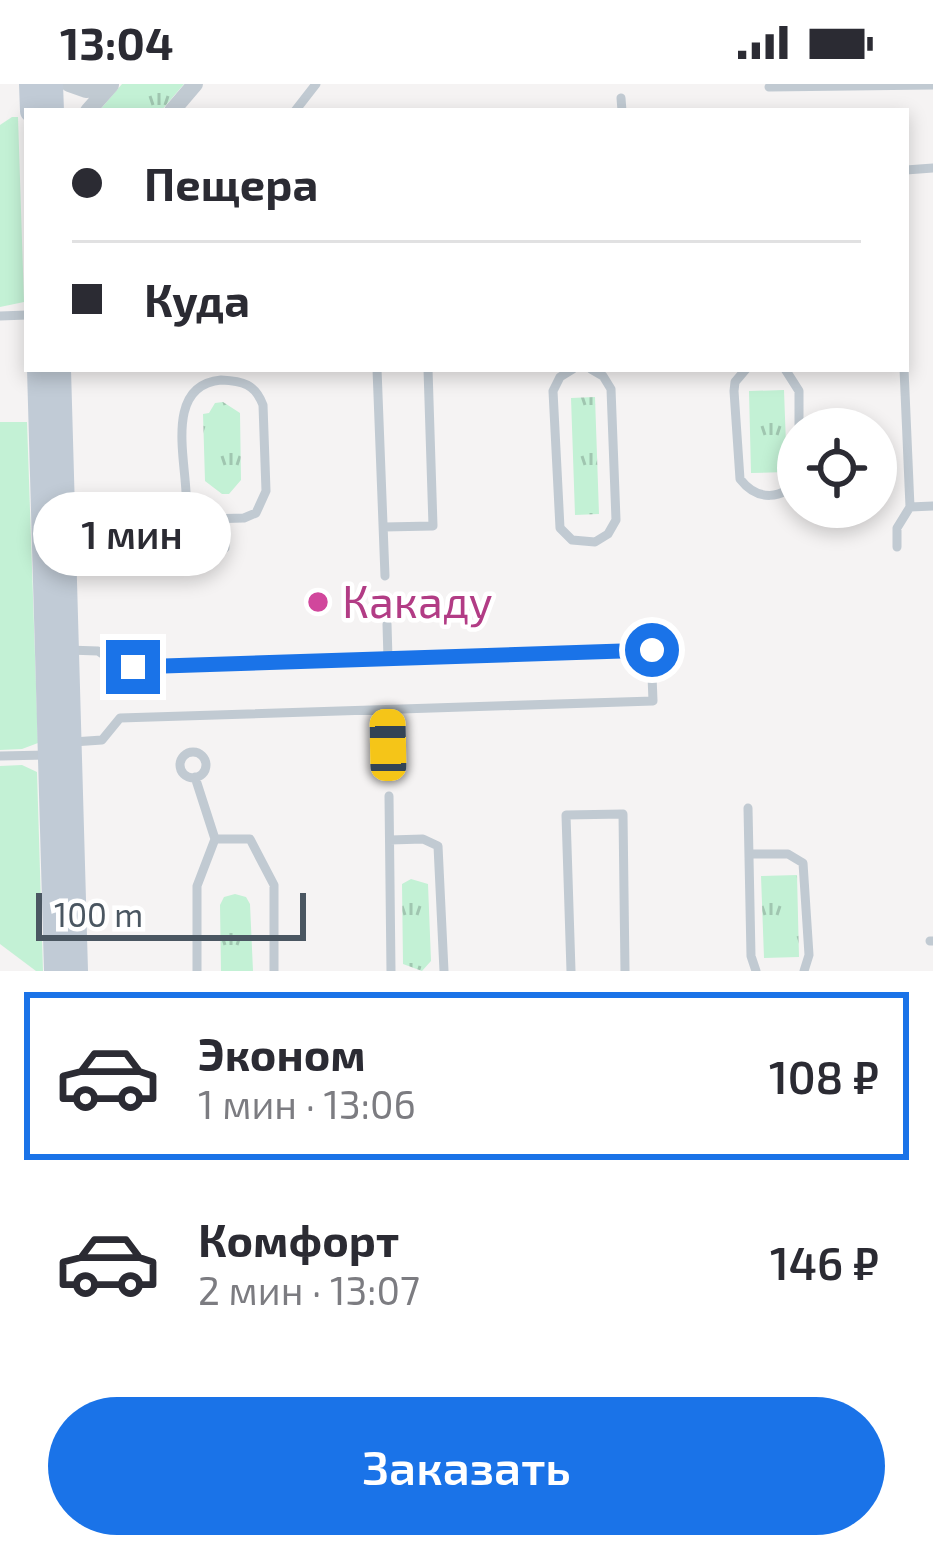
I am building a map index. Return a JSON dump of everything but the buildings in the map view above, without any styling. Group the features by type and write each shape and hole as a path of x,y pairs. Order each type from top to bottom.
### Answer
{"street":[{"path":"69,84 86,90 110,86"},
{"path":"174,108 194,84"},
{"path":"39,372 76,971"},
{"path":"57,650 59,372"},
{"path":"56,971 60,748"}],"lane":[{"path":"769,87 933,85"},
{"path":"621,98 622,108"},
{"path":"377,372 385,576"},
{"path":"384,527 433,526 428,372"},
{"path":"567,372 553,391 557,521 572,540 587,544 602,539 616,520 611,389 596,372"},
{"path":"744,372 734,391 740,479 753,493 777,494"},
{"path":"787,372 799,391 799,408"},
{"path":"897,547 897,528 910,507 904,372"},
{"path":"221,375 259,394 266,491 256,513 207,519 189,504 187,397 221,375"},
{"path":"910,507 933,506"},
{"path":"224,519 225,548"},
{"path":"387,625 388,659"},
{"path":"0,756 102,740 119,718 653,701 652,650 124,668 98,650 57,650"},
{"path":"388,710 388,745"},
{"path":"195,777 215,839 197,886 196,971"},
{"path":"389,796 392,971"},
{"path":"748,808 751,956 756,971"},
{"path":"571,971 566,815 623,814 625,971"},
{"path":"215,839 250,838 274,885 274,971"},
{"path":"390,840 423,839 438,846 444,971"},
{"path":"748,854 788,854 803,863 809,955 805,971"}],"green space":[{"path":"122,84 184,84 164,108 102,108"},
{"path":"18,117 24,302 0,307 0,125"},
{"path":"784,390 785,408 777,408 777,472 751,473 749,391"},
{"path":"595,397 599,514 575,515 571,398"},
{"path":"223,402 240,413 241,480 229,494 205,481 203,414"},
{"path":"0,422 27,422 38,743 0,750"},
{"path":"22,765 37,772 43,971 36,971 0,944 0,766"},
{"path":"797,875 799,957 764,958 761,876"},
{"path":"411,879 428,884 431,961 422,971 403,964 402,884"},
{"path":"224,897 246,897 250,904 253,971 221,971 220,905"}],"place":[{"name":"Какаду","path":"318,602"}],"route":[{"path":"133,667 652,650"}]}
